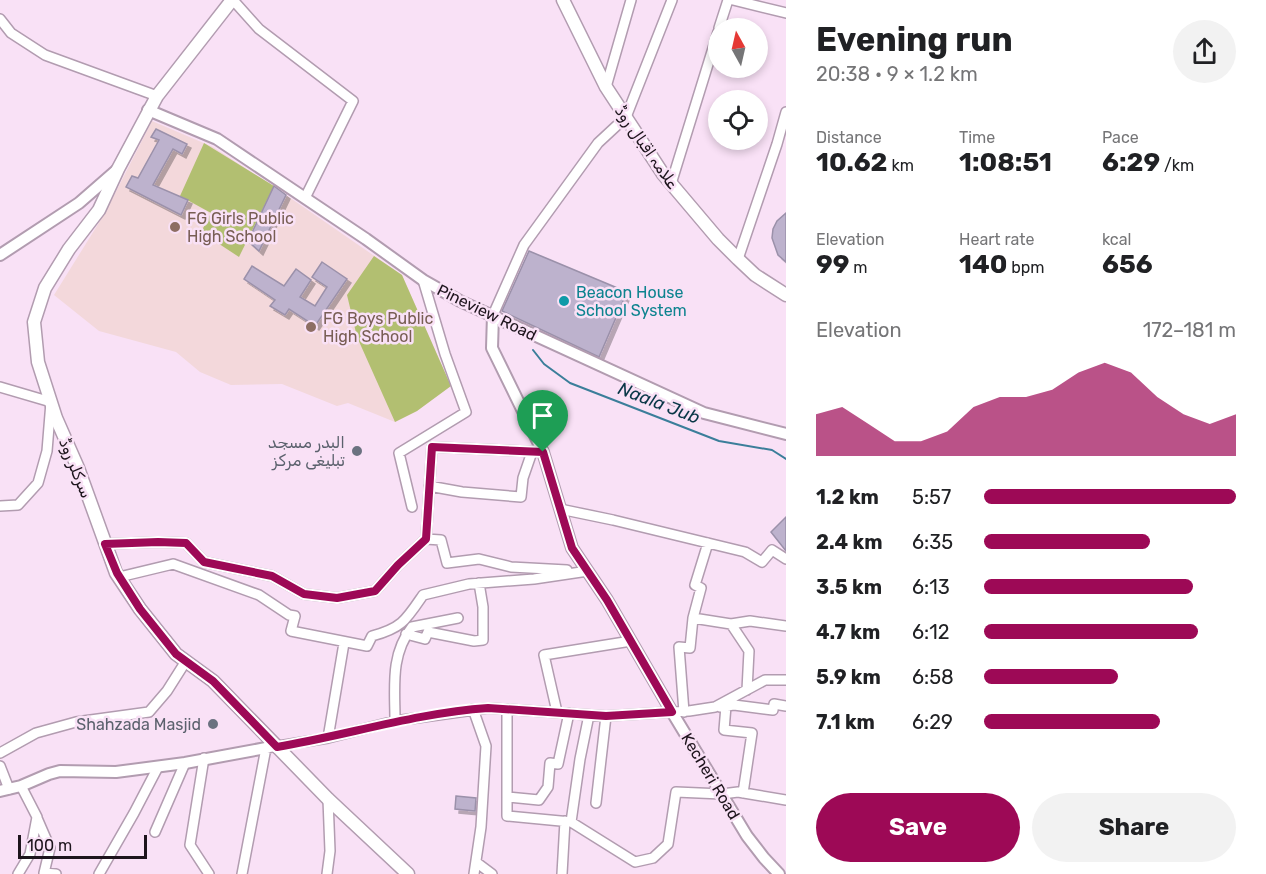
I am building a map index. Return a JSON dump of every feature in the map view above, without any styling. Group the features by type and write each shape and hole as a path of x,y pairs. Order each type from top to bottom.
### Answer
{"main road":[{"name":"سرکلر روڈ","path":"233,0 157,96 99,210 69,249 45,288 33,322 39,362 56,418 78,468 105,544 119,577 140,609 176,654 213,681 271,747 408,874"},
{"name":"علامہ اقبال روڈ","path":"563,0 606,87 663,174 738,259 755,275 786,295"}],"street":[{"path":"233,0 259,29 352,101 305,198"},
{"path":"606,87 631,0"},
{"path":"493,315 524,245 598,143 626,117 672,0"},
{"path":"723,18 730,0 786,13"},
{"path":"0,19 11,33 45,55 157,96"},
{"path":"671,184 708,65"},
{"name":"Pineview Road","path":"148,110 218,139 423,280 460,301 704,413 786,434"},
{"path":"738,259 786,112"},
{"path":"0,255 79,203 118,169"},
{"path":"412,507 399,453 466,412 445,354 423,280"},
{"name":"Kecheri Road","path":"493,315 492,348 538,452 572,548 631,641 747,836 779,874"},
{"path":"0,387 51,402 47,451 38,483 18,505 0,506"},
{"path":"105,544 186,543 204,562 272,576 304,594 337,598 375,591 426,539 429,486 432,447 538,452 524,478 521,497 429,486"},
{"path":"560,509 745,552 762,562 772,549 786,560"},
{"path":"426,539 441,540 447,563 479,559 511,567 588,571"},
{"path":"684,712 679,647 690,648 693,618 701,588 694,585 708,543"},
{"path":"119,577 173,564 260,595 289,615 295,616 291,631 368,646 372,636 393,630 411,613 423,595 478,583 534,579 588,571"},
{"path":"406,634 425,639 428,632 474,641 483,640 483,607 478,583"},
{"path":"395,721 395,662 406,634 412,627 458,618"},
{"path":"693,618 731,624 750,621 786,626"},
{"path":"731,624 749,651 747,690"},
{"path":"557,712 544,655 631,641"},
{"path":"328,738 344,643"},
{"path":"0,753 46,730 76,722 149,711 168,691 186,661"},
{"path":"715,707 765,680 786,680"},
{"path":"10,788 60,771 116,772 185,763 328,738 395,721 473,709 606,716 684,712 726,706 773,710 774,704 786,706"},
{"path":"726,706 724,730 752,733 743,793"},
{"path":"473,709 486,746 481,826 474,874"},
{"path":"507,709 507,816 568,821 635,862 652,858 668,844 676,792 743,793 786,800"},
{"path":"507,797 539,800 548,787 550,763 558,764 569,713"},
{"path":"562,874 568,821 590,715"},
{"path":"596,803 606,716"},
{"path":"242,874 271,747"},
{"path":"204,759 190,845 209,874"},
{"path":"155,832 185,763"},
{"path":"0,766 10,788 37,817 50,848 45,873 56,874"},
{"path":"99,874 158,767"},
{"path":"327,874 330,851 328,799"},
{"path":"18,874 30,854 37,817"},
{"path":"476,861 492,874"}],"shaded area":[{"path":"152,121 213,147 402,275 451,386 417,411 395,422 348,403 337,406 282,384 231,385 200,372 176,352 99,331 54,295 105,213"}],"green space":[{"path":"204,143 274,186 239,257 201,232 211,213 180,196"},
{"path":"374,256 402,275 451,386 417,411 395,422 357,337 347,295"}],"building":[{"path":"156,129 187,144 182,154 173,149 153,185 188,200 181,215 126,187 132,176 138,178 159,140 151,137"},
{"path":"274,186 286,195 259,251 248,241"},
{"path":"786,213 786,262 778,255 772,238 777,221"},
{"name":"Beacon House School System","path":"529,251 627,292 599,357 502,311"},
{"path":"322,262 347,279 315,326 289,309 285,315 270,306 275,300 244,279 252,266 284,286 296,269 311,280 300,297 315,306 327,287 312,277"},
{"path":"786,517 786,551 771,532"},
{"path":"456,796 476,798 475,811 455,809"}],"waterway":[{"name":"Naala Jub","path":"533,350 544,364 570,383 719,441 772,450 786,459"}],"place":[{"name":"FG Girls Public High School","path":"175,227"},
{"name":"Beacon House School System","path":"564,301"},
{"name":"FG Boys Public High School","path":"311,327"},
{"name":"البدر مسجد تبلیغی مرکز","path":"357,451"},
{"name":"Shahzada Masjid","path":"213,724"}],"route":[{"path":"432,447 543,452 572,548 607,600 672,712 606,716 473,709 364,727 328,738 277,747 213,681 176,654 140,609 117,573 105,544 186,543 204,562 272,576 304,594 337,598 375,591 426,539 432,447"}]}
